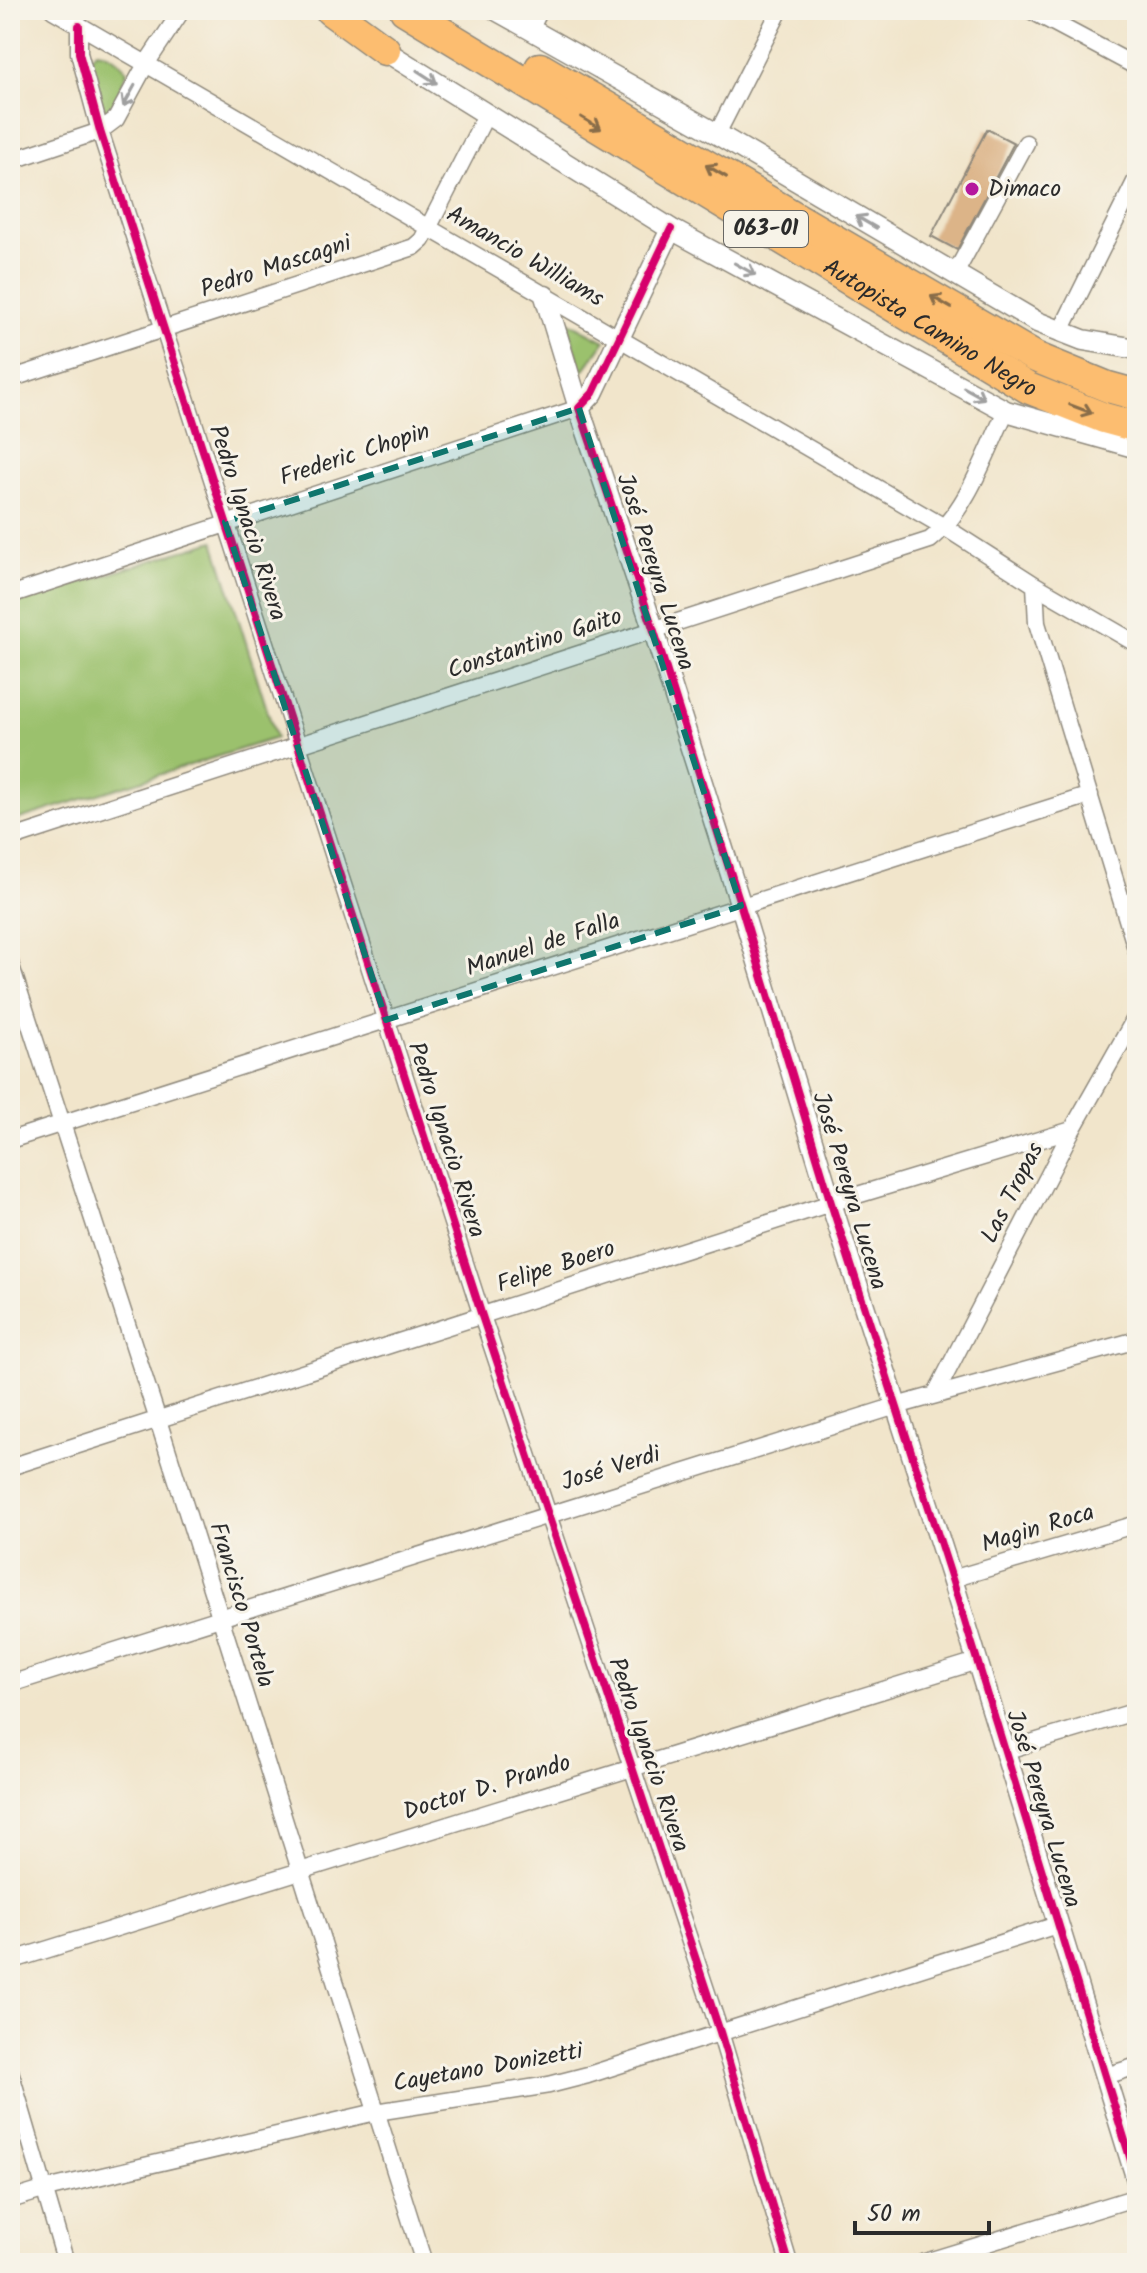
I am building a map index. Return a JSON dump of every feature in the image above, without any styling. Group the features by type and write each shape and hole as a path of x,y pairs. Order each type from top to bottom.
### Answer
{"highway":[{"path":"330,10 385,50"},
{"name":"Autopista Camino Negro","path":"405,10 1028,388 1104,418 1137,427"},
{"name":"Autopista Camino Negro","path":"440,10 1035,357 1108,387 1137,395"}],"street":[{"name":"Amancio Williams","path":"53,10 946,528 1035,585 1137,644"},
{"path":"10,161 100,131 116,119 146,64 182,10"},
{"path":"311,10 385,50 671,229 1006,411 1137,448"},
{"path":"496,10 1060,333 1104,345 1137,349"},
{"path":"530,30 540,10"},
{"path":"717,134 780,10"},
{"path":"1030,10 1137,67"},
{"name":"Pedro Ignacio Rivera","path":"79,26 79,53 100,131 546,1514 720,2032 789,2263"},
{"name":"Pedro Mascagni","path":"10,379 414,247 422,240 486,115"},
{"path":"955,274 1026,143"},
{"path":"1060,333 1137,178"},
{"path":"579,408 593,393 671,229"},
{"name":"José Pereyra Lucena","path":"545,296 741,906 1137,2180"},
{"name":"Frederic Chopin","path":"10,595 579,408"},
{"path":"946,528 958,510 1006,411"},
{"name":"Constantino Gaito","path":"10,839 930,540 946,528"},
{"path":"1035,585 1037,623 1137,952"},
{"name":"Manuel de Falla","path":"10,1140 1090,795"},
{"name":"Francisco Portela","path":"10,963 424,2263"},
{"name":"Las Tropas","path":"935,1395 1072,1130 1137,1015"},
{"name":"Felipe Boero","path":"10,1467 831,1203 1072,1130"},
{"name":"José Verdi","path":"10,1684 896,1406 1137,1340"},
{"name":"Magin Roca","path":"952,1579 1137,1524"},
{"name":"Doctor D. Prando","path":"10,1961 977,1661"},
{"path":"1004,1751 1137,1711"},
{"name":"Cayetano Donizetti","path":"10,2200 376,2112 562,2082 1057,1925"},
{"path":"1106,2076 1137,2066"},
{"path":"10,2071 66,2263"},
{"path":"922,2263 1137,2197"}],"highlighted area":[{"path":"579,408 741,906 386,1020 225,522"}],"green space":[{"path":"96,51 114,58 127,72 113,108 104,112 89,60"},
{"path":"567,321 605,341 582,372"},
{"path":"214,541 276,738 10,822 10,605"}],"building":[{"name":"Dimaco","path":"987,129 1014,143 957,250 931,236"}],"cycle path":[{"path":"79,26 79,53 100,131 482,1316 720,2032 789,2263"},
{"path":"671,229 593,393 579,408 741,906 1137,2180"}],"place":[{"name":"Dimaco","path":"972,189"}]}
